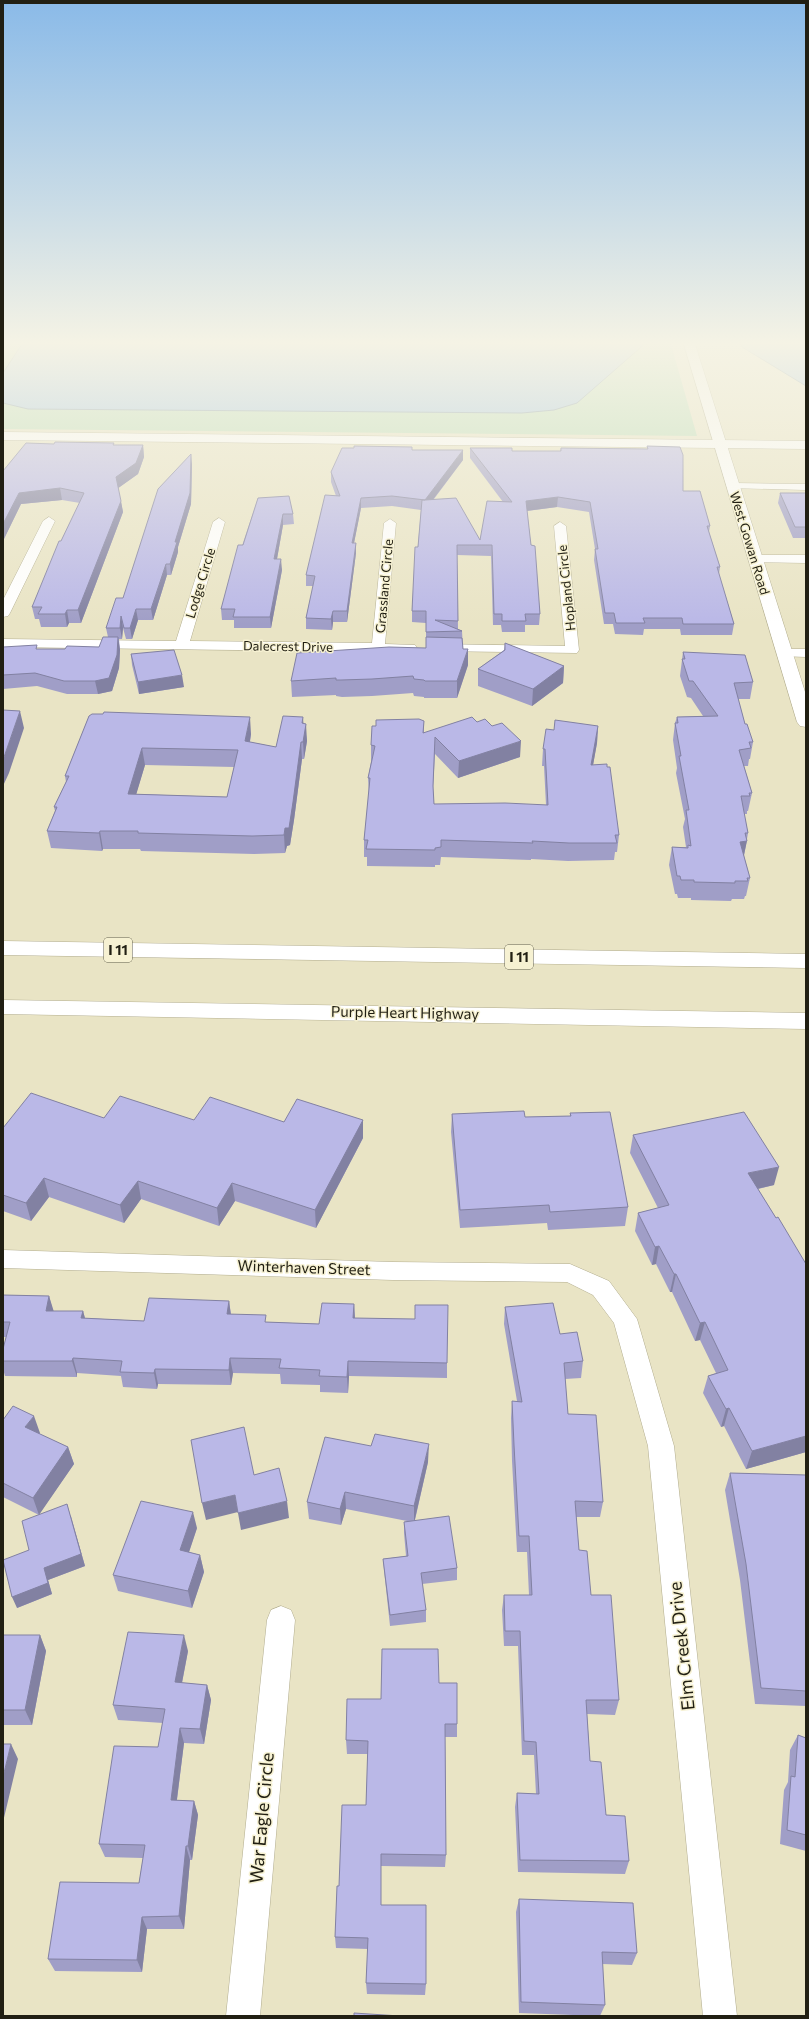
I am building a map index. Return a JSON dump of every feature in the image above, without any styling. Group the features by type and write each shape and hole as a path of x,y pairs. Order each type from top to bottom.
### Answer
{"main road":[{"name":"West Gowan Road","path":"718,435 806,722"},
{"path":"3,436 806,445"},
{"name":"I 11","path":"3,948 806,961"},
{"name":"Purple Heart Highway","path":"3,1008 25,1007 806,1021"}],"street":[{"path":"733,486 806,487"},
{"path":"3,613 49,521"},
{"name":"Lodge Circle","path":"182,644 219,522"},
{"name":"Grassland Circle","path":"378,648 390,524"},
{"name":"Hopland Circle","path":"560,526 572,650"},
{"path":"755,559 806,559"},
{"name":"Dalecrest Drive","path":"3,643 182,644 572,650"},
{"path":"784,653 806,653"},
{"name":"Winterhaven Street","path":"3,1259 393,1271 570,1273 601,1288"},
{"name":"Elm Creek Drive","path":"601,1288 625,1319 661,1446 720,2016"},
{"name":"War Eagle Circle","path":"243,2016 281,1620"}],"green space":[{"path":"620,435 697,435 697,436"}],"building":[{"path":"55,442 143,445 136,463 116,477 121,501 78,610 67,610 65,614 38,614 42,607 32,607 59,541 61,541 84,493 60,488 19,493 3,524 3,471 26,443 54,444"},
{"path":"354,446 412,447 412,450 463,450 425,500 392,496 361,498 352,543 356,543 347,611 333,611 331,619 306,618 315,576 306,575 325,495 340,496 331,472 342,448 354,448"},
{"path":"647,446 680,447 683,455 683,491 700,491 710,526 707,526 720,567 717,567 734,624 683,624 682,618 643,618 645,623 616,623 614,613 605,613 595,549 598,549 590,502 558,497 526,501 531,545 535,546 540,614 525,614 526,621 502,621 502,614 494,614 492,545 457,545 458,621 435,620 462,631 426,632 426,611 412,611 415,547 418,547 422,500 456,498 480,540 487,501 512,502 470,448 512,448 512,451 561,451 561,448 648,449"},
{"path":"191,454 190,493 170,564 166,564 151,609 136,609 130,628 124,628 121,616 120,628 106,628 116,598 123,598 158,489"},
{"path":"780,493 806,493 806,527 795,527"},
{"path":"289,496 293,514 283,514 274,559 281,559 270,617 233,617 235,609 221,609 238,545 243,545 258,498"},
{"path":"103,637 118,637 117,655 109,678 95,681 64,681 35,673 3,675 3,647 37,645 36,649 65,649 67,646 99,647"},
{"path":"426,637 462,638 463,649 468,649 457,681 425,681 414,679 413,676 372,679 336,680 336,678 291,681 297,653 389,647 426,648"},
{"path":"505,643 564,666 533,689 478,669 505,650"},
{"path":"174,650 182,675 138,682 131,654"},
{"path":"683,652 745,655 753,682 734,683 745,724 747,724 753,742 749,742 751,748 739,750 752,793 749,793 750,796 741,796 748,833 745,833 747,841 740,842 750,878 747,878 748,881 735,881 735,883 694,882 694,880 681,880 680,876 677,876 672,847 688,848 688,845 691,846 686,810 689,810 679,756 681,756 675,723 678,723 677,717 718,716 693,681 689,681 682,659 685,659"},
{"path":"3,710 20,711 3,760"},
{"path":"104,712 250,717 245,741 276,747 283,716 303,717 302,723 306,724 303,742 301,742 289,828 285,828 284,835 252,836 138,833 138,831 100,831 99,833 47,831 57,807 54,807 69,776 65,776 89,716 92,714 103,714","holes":["142,748 238,750 227,797 128,794"]},
{"path":"472,717 477,722 485,719 492,726 502,723 521,741 459,761 435,737 433,786 434,804 505,803 548,805 545,749 543,749 546,729 554,730 555,720 598,726 591,765 607,764 607,767 610,767 619,835 615,835 617,843 532,841 533,843 441,840 441,847 435,848 435,850 366,849 368,840 364,840 370,778 368,778 375,746 371,745 372,726 376,726 376,720 419,719 424,721 423,733"},
{"path":"31,1093 104,1118 120,1096 194,1120 210,1097 284,1122 297,1099 363,1120 315,1210 232,1183 217,1208 138,1181 120,1205 44,1178 26,1203 3,1195 3,1128"},
{"path":"524,1111 525,1117 571,1116 570,1113 610,1112 628,1207 550,1212 549,1205 460,1210 452,1114"},
{"path":"744,1112 779,1167 748,1173 776,1218 778,1217 806,1264 806,1436 752,1451 729,1408 726,1409 708,1376 728,1370 705,1322 700,1323 676,1274 674,1274 659,1246 655,1247 638,1213 669,1205 633,1135"},
{"path":"3,1295 49,1296 46,1311 83,1311 81,1318 144,1321 149,1298 229,1301 227,1314 266,1315 265,1322 319,1324 322,1303 354,1304 353,1318 415,1319 415,1305 448,1305 447,1363 348,1361 347,1377 319,1376 320,1370 279,1368 281,1359 230,1358 229,1370 155,1369 154,1373 120,1372 122,1361 73,1358 72,1361 3,1361 3,1349 10,1322 3,1322"},
{"path":"553,1303 560,1334 577,1332 583,1361 564,1363 568,1414 596,1415 603,1502 575,1501 579,1550 587,1551 591,1595 611,1595 619,1700 586,1700 590,1761 601,1762 606,1815 625,1816 629,1861 520,1860 517,1793 539,1794 536,1742 524,1741 520,1631 505,1631 504,1595 532,1595 529,1536 519,1536 514,1445 512,1401 522,1402 505,1307"},
{"path":"13,1406 34,1416 25,1427 68,1447 33,1498 3,1483 3,1420"},
{"path":"244,1427 254,1475 279,1468 287,1501 238,1513 235,1495 202,1503 191,1440"},
{"path":"375,1434 429,1444 414,1506 345,1492 340,1509 307,1502 325,1437 371,1446"},
{"path":"730,1473 806,1475 806,1691 761,1688 746,1564"},
{"path":"141,1501 193,1512 180,1550 200,1555 188,1591 113,1575"},
{"path":"67,1504 81,1554 44,1568 48,1583 12,1597 3,1560 29,1550 22,1521"},
{"path":"449,1516 457,1568 421,1573 426,1610 390,1615 383,1559 408,1556 404,1522"},
{"path":"128,1632 184,1635 175,1682 207,1685 200,1729 180,1728 171,1800 194,1801 188,1846 186,1846 179,1916 142,1917 137,1960 48,1959 60,1882 139,1883 145,1845 99,1844 114,1746 158,1747 165,1709 113,1705"},
{"path":"3,1635 40,1635 25,1710 3,1710"},
{"path":"382,1649 438,1649 439,1683 457,1683 457,1724 445,1724 446,1855 381,1854 381,1905 426,1905 426,1984 366,1983 368,1938 335,1937 337,1886 339,1886 342,1805 366,1805 368,1741 346,1740 347,1699 381,1699"},
{"path":"798,1735 806,1738 806,1835 787,1830 791,1776 795,1777"},
{"path":"3,1744 11,1744 3,1777"},
{"path":"519,1899 633,1903 637,1953 602,1952 605,2005 521,2002"},
{"path":"354,2013 400,2016 354,2016"}]}
